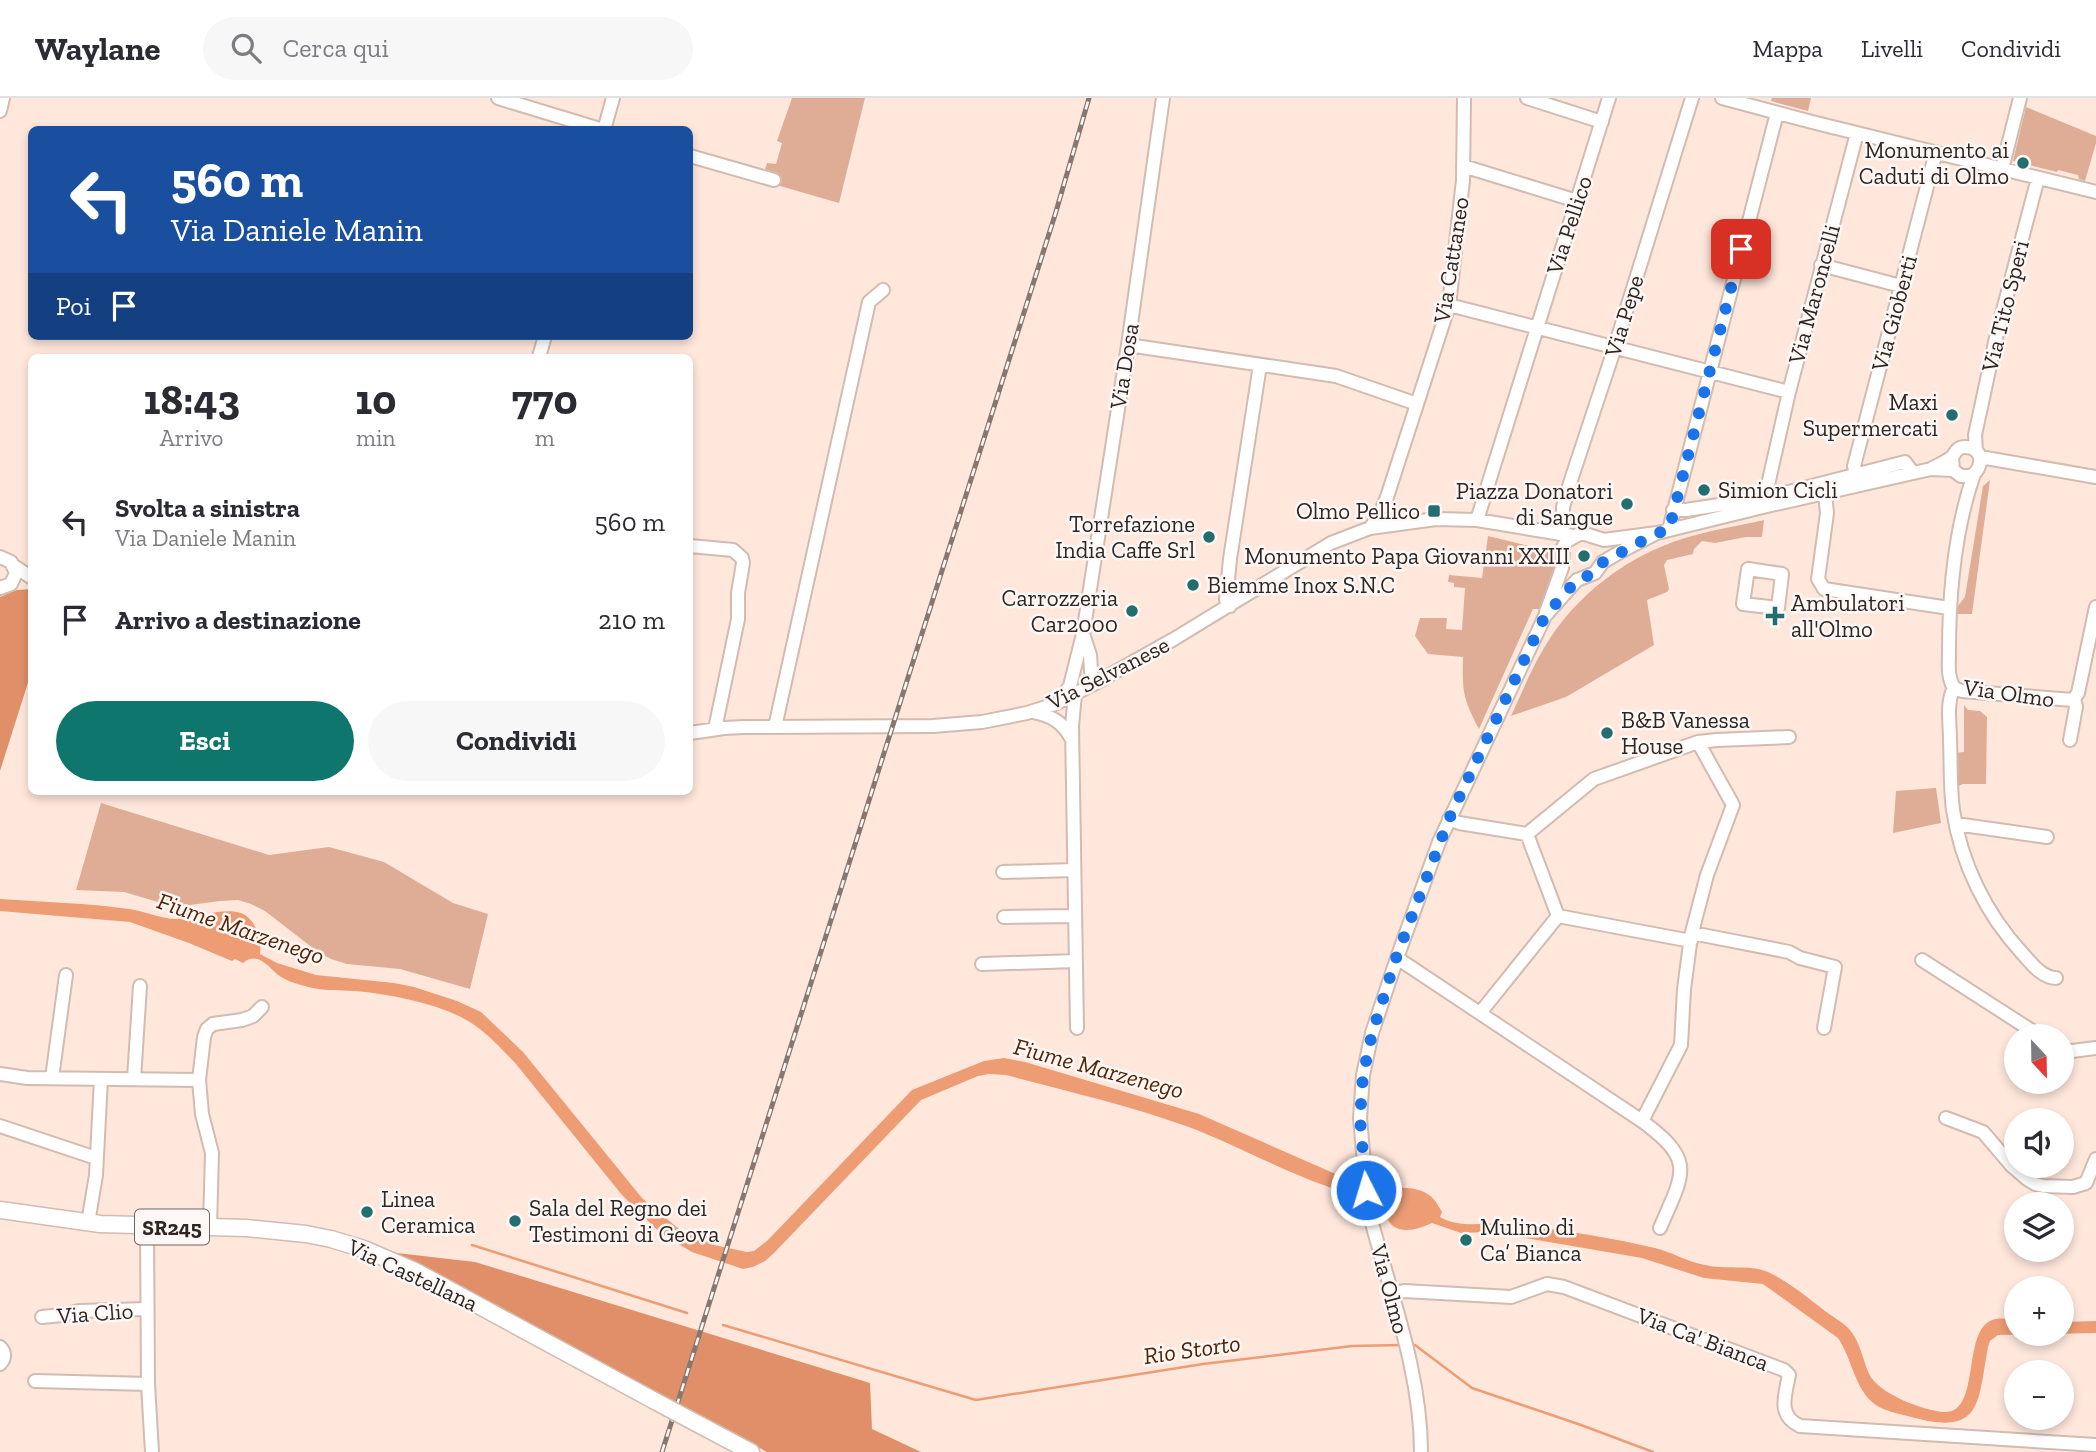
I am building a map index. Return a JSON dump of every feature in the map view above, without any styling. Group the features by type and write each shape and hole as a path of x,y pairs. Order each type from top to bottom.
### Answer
{"main road":[{"name":"Via Castellana","path":"5,1209 88,1223 285,1231 322,1237 364,1249 415,1271 751,1452"}],"street":[{"path":"0,111 3,98"},
{"path":"498,98 591,126"},
{"path":"605,126 613,98"},
{"name":"Via Dosa","path":"1055,704 1068,690 1083,634 1163,98"},
{"name":"Via Cattaneo","path":"1370,528 1379,516 1387,497 1449,305 1463,166 1464,98"},
{"path":"1527,98 1602,122"},
{"name":"Via Pellico","path":"1478,520 1609,98"},
{"name":"Via Pepe","path":"1569,536 1563,525 1563,507 1692,98"},
{"path":"1722,98 2096,192"},
{"path":"2002,169 2020,98"},
{"path":"1663,532 1673,510 1777,113"},
{"name":"Via Maroncelli","path":"1766,502 1788,391 1857,133"},
{"name":"Via Gioberti","path":"1856,474 1854,466 1936,152"},
{"path":"693,157 774,180"},
{"path":"1463,166 1577,201"},
{"name":"Via Tito Speri","path":"1977,462 1975,435 1997,333 2038,178"},
{"path":"1821,265 1901,286"},
{"path":"775,727 869,302 883,290"},
{"path":"1449,305 1788,391"},
{"path":"1128,345 1336,376 1417,404"},
{"path":"1230,606 1226,600 1230,559 1260,365"},
{"path":"1955,462 1975,435"},
{"path":"1955,462 1969,447 1977,462"},
{"path":"1977,462 1998,461 2096,477"},
{"name":"Via Olmo","path":"1421,1452 1417,1401 1410,1364 1368,1208 1360,1118 1363,1075 1372,1034 1396,958 1449,819 1545,616 1569,536 1585,534 1597,539 1616,540 1663,532 1856,474 1906,462 1913,473"},
{"path":"1955,462 1966,477 1977,462"},
{"name":"Via Olmo","path":"1673,510 1825,494 1955,462 1966,498"},
{"name":"Via Olmo","path":"1977,462 1966,498 1949,608 1949,677 1954,688 1970,692 2068,701 2074,699 2078,693 2096,607"},
{"path":"1825,494 1827,513 1818,579 1824,589 1949,608"},
{"path":"1387,497 1395,513 1406,522"},
{"name":"Via Cattaneo","path":"1384,525 1387,497"},
{"name":"Via Selvanese","path":"693,733 775,727 933,726 999,720 1055,704 1075,694 1230,606 1331,543 1370,528 1436,519 1478,520 1569,536"},
{"name":"Via Selvanese","path":"1499,524 1551,542 1562,559"},
{"name":"Via Olmo","path":"1545,616 1582,577 1595,573 1603,562 1663,532"},
{"path":"1597,539 1604,549 1603,562"},
{"path":"693,546 733,550 742,558 743,563 738,593 738,620 715,729"},
{"path":"0,557 28,576"},
{"path":"1562,559 1570,573 1582,577"},
{"path":"5,586 15,577 14,566"},
{"path":"5,586 28,580"},
{"path":"1083,634 1090,655 1092,685"},
{"path":"1090,655 1105,667 1118,671"},
{"path":"1075,659 1080,673 1092,685"},
{"path":"1954,688 1950,696 1952,796 1956,824 1973,879 1994,918 2016,947 2046,976 2056,978"},
{"path":"1075,694 1072,742 1077,1028"},
{"path":"2070,740 2076,706 2074,699"},
{"path":"1032,711 1055,719 1063,725 1072,742"},
{"path":"1449,819 1527,834 1594,779 1698,742 1789,737"},
{"path":"1642,1121 1681,1045 1684,989 1692,937 1707,875 1733,805 1698,742"},
{"path":"1956,824 2047,837"},
{"path":"1527,834 1558,916"},
{"path":"1003,872 1074,870"},
{"path":"1004,917 1075,916"},
{"path":"1558,916 1789,952 1800,958 1835,967 1824,1028"},
{"path":"1480,1013 1558,916"},
{"path":"1396,958 1664,1137 1680,1160 1681,1172 1660,1228"},
{"path":"1922,960 2021,1024"},
{"path":"982,964 1076,961"},
{"path":"52,1078 66,975"},
{"path":"134,1079 139,986"},
{"path":"210,1227 212,1153 202,1114 199,1080 204,1037 212,1024 242,1020 253,1016 262,1007"},
{"path":"2074,1051 2096,1048"},
{"path":"0,1074 27,1078 199,1080"},
{"path":"88,1223 94,1194 101,1079"},
{"path":"1946,1118 1983,1132 2012,1166 2035,1184 2073,1187 2086,1183 2096,1159"},
{"path":"0,1126 97,1156"},
{"path":"147,1227 148,1384 152,1452"},
{"name":"Via Ca' Bianca","path":"1391,1290 1511,1297 1546,1284 1564,1287 1784,1370 1790,1375 1784,1412 1790,1421 1800,1426 2096,1445"},
{"name":"Via Clio","path":"42,1317 79,1311 147,1309"},
{"path":"0,1347 4,1359 0,1364"},
{"path":"35,1381 148,1384"}],"shaded area":[{"path":"792,98 865,98 839,203 773,184 764,173 767,163 776,164 782,143 777,141"},
{"path":"1772,98 1811,98 1808,111 1771,101"},
{"path":"2026,107 2096,136 2085,181 2079,179 2078,175 2013,161"},
{"path":"1990,480 1972,614 1957,614 1957,607 1965,597 1983,486"},
{"path":"1764,520 1762,537 1715,543 1702,541 1693,554 1667,560 1664,565 1669,589 1647,600 1654,645 1566,697 1511,716 1544,648 1571,611 1604,580 1643,555 1664,546 1695,535"},
{"path":"1488,536 1553,552 1557,566 1551,589 1540,609 1533,609 1479,729 1465,694 1463,657 1428,654 1415,636 1420,618 1447,618 1446,629 1462,630 1465,588 1454,587 1454,583 1448,582 1449,575 1482,578"},
{"path":"28,589 28,682 0,771 0,597 17,590"},
{"path":"1964,705 1968,710 1980,711 1987,717 1986,784 1963,784 1956,787 1955,753 1964,752"},
{"path":"1936,788 1941,823 1893,833 1896,791"},
{"path":"101,803 269,855 329,847 384,862 453,903 488,914 470,989 400,969 347,964 331,959 265,911 238,900 175,907 124,892 76,890"},
{"path":"388,1252 475,1262 870,1383 872,1429 921,1452 767,1452 581,1351"}],"water":[{"name":"Fiume Marzenego","path":"0,899 113,907 171,919 234,911 251,920 257,931 260,954 277,963 316,975 414,987 457,1001 481,1012 523,1052 642,1198 680,1230 714,1245 747,1252 754,1251 767,1241 912,1090 984,1061 1004,1058 1199,1114 1363,1186 1422,1191 1436,1202 1442,1212 1440,1217 1449,1221 1467,1224 1504,1223 1584,1234 1655,1248 1705,1265 1753,1268 1768,1272 1791,1285 1848,1327 1869,1374 1882,1388 1902,1400 1924,1408 1943,1412 1955,1410 1967,1388 1976,1342 1982,1329 1990,1321 2004,1319 2004,1335 1998,1335 1990,1341 1978,1398 1965,1417 1954,1422 1937,1422 1891,1412 1874,1404 1865,1394 1838,1338 1763,1284 1704,1278 1642,1258 1486,1232 1461,1233 1432,1223 1420,1228 1400,1229 1390,1223 1382,1202 1328,1187 1186,1126 1097,1099 1006,1075 989,1074 921,1100 774,1253 765,1261 743,1269 692,1252 655,1228 622,1195 516,1064 483,1031 459,1016 395,997 308,987 281,977 258,959 243,963 235,959 232,961 130,922 0,911"},
{"path":"2096,1321 2096,1333 2074,1334 2074,1322"}],"waterway":[{"name":"Rio Storto","path":"472,1245 687,1313"},
{"name":"Rio Storto","path":"723,1325 976,1400 1203,1364 1352,1346 1402,1345"},
{"name":"Rio Storto","path":"1412,1345 1472,1388 1653,1452"}],"railway":[{"path":"662,1452 1055,215 1089,98"}],"place":[{"name":"Monumento ai Caduti di Olmo","path":"2023,163"},
{"name":"Maxi Supermercati","path":"1952,415"},
{"name":"Simion Cicli","path":"1704,490"},
{"name":"Piazza Donatori di Sangue","path":"1627,504"},
{"name":"Olmo Pellico","path":"1434,511"},
{"name":"Torrefazione India Caffe Srl","path":"1209,537"},
{"name":"Monumento Papa Giovanni XXIII","path":"1584,556"},
{"name":"Biemme Inox S.N.C","path":"1193,585"},
{"name":"Carrozzeria Car2000","path":"1132,611"},
{"name":"Ambulatori all'Olmo","path":"1775,616"},
{"name":"B&B Vanessa House","path":"1607,733"},
{"name":"Linea Ceramica","path":"367,1212"},
{"name":"Sala del Regno dei Testimoni di Geova","path":"515,1221"},
{"name":"Mulino di Ca’ Bianca","path":"1466,1240"}],"route":[{"path":"1366,1190 1360,1118 1363,1075 1372,1034 1396,958 1439,842 1545,616 1577,580 1595,573 1603,562 1620,552 1657,533 1669,530 1741,249"}]}
